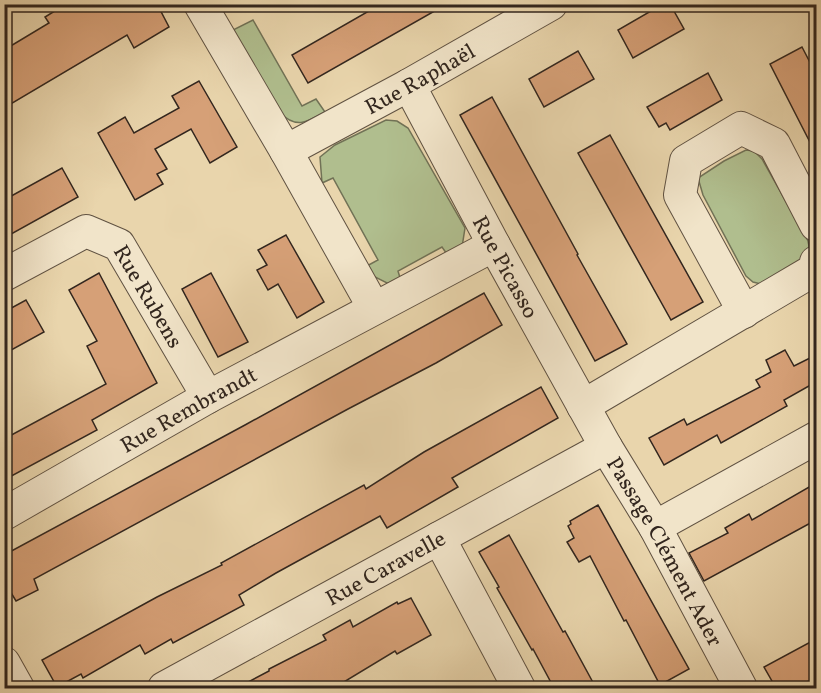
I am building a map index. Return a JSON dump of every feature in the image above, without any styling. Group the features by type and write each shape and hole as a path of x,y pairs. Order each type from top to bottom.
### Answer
{"street":[{"path":"200,4 374,308"},
{"name":"Rue Raphaël","path":"286,151 409,85 551,4"},
{"name":"Rue Picasso","path":"409,85 494,245 606,447"},
{"path":"744,312 680,195 686,161 741,128 762,138 774,144 816,225"},
{"name":"Rue Rubens","path":"4,275 86,231 119,245 208,397"},
{"name":"Rue Rembrandt","path":"4,514 208,397 494,245"},
{"path":"583,406 814,270 816,262"},
{"path":"655,527 816,438"},
{"name":"Passage Clément Ader","path":"606,447 655,527 741,688"},
{"name":"Rue Caravelle","path":"164,688 606,447"},
{"path":"439,538 519,688"},
{"path":"4,663 18,688"}],"green space":[{"path":"253,20 302,106 316,99 325,112 307,121 296,122 279,112 233,30"},
{"path":"386,120 397,121 408,128 465,228 462,247 449,257 442,247 398,271 401,281 389,284 375,277 365,267 378,260 333,178 322,183 320,157 335,145"},
{"path":"746,150 754,151 762,159 808,241 810,251 804,264 765,285 753,282 746,276 703,195 698,178"}],"building":[{"path":"66,4 157,4 169,27 134,48 127,35 4,108 4,50 49,23 45,17"},
{"path":"381,4 447,4 308,83 292,55"},
{"path":"663,4 670,4 684,29 633,58 618,30"},
{"path":"802,47 816,74 816,154 770,64"},
{"path":"578,51 594,79 544,107 529,79"},
{"path":"708,73 722,100 670,130 666,123 659,127 647,107"},
{"path":"199,81 237,147 210,163 191,129 155,149 167,169 157,174 163,184 135,200 98,133 125,117 134,133 179,108 172,96"},
{"path":"492,97 627,344 595,361 460,115"},
{"path":"610,135 703,302 671,320 578,153"},
{"path":"62,168 78,197 4,238 4,200"},
{"path":"286,235 324,302 297,318 278,284 268,290 257,270 267,265 258,250"},
{"path":"99,273 157,383 92,420 97,430 4,480 4,439 106,384 87,346 97,341 69,290"},
{"path":"211,273 248,342 218,357 182,289"},
{"path":"484,293 502,325 436,363 34,579 38,590 16,601 4,581 4,555"},
{"path":"26,300 44,332 4,354 4,312"},
{"path":"785,350 794,366 816,355 816,382 784,400 787,406 721,443 717,435 664,465 649,438 684,419 687,425 760,387 756,380 771,372 766,360"},
{"path":"541,387 558,418 452,478 458,487 387,528 380,516 239,595 244,605 173,643 171,639 145,654 140,645 83,678 81,674 57,687 42,660 157,597 222,565 221,563 364,485 366,489 424,452"},
{"path":"816,483 816,520 704,581 689,553 728,533 725,528 749,514 752,520"},
{"path":"598,505 689,669 660,685 590,556 579,562 567,542 574,538 568,526 571,524 570,521"},
{"path":"509,535 596,688 554,688 532,650 479,552"},
{"path":"411,598 431,635 397,654 395,651 334,688 237,688 326,640 323,635 350,620 353,627 397,602 398,604"},
{"path":"816,639 816,677 796,688 776,688 764,667"}]}
